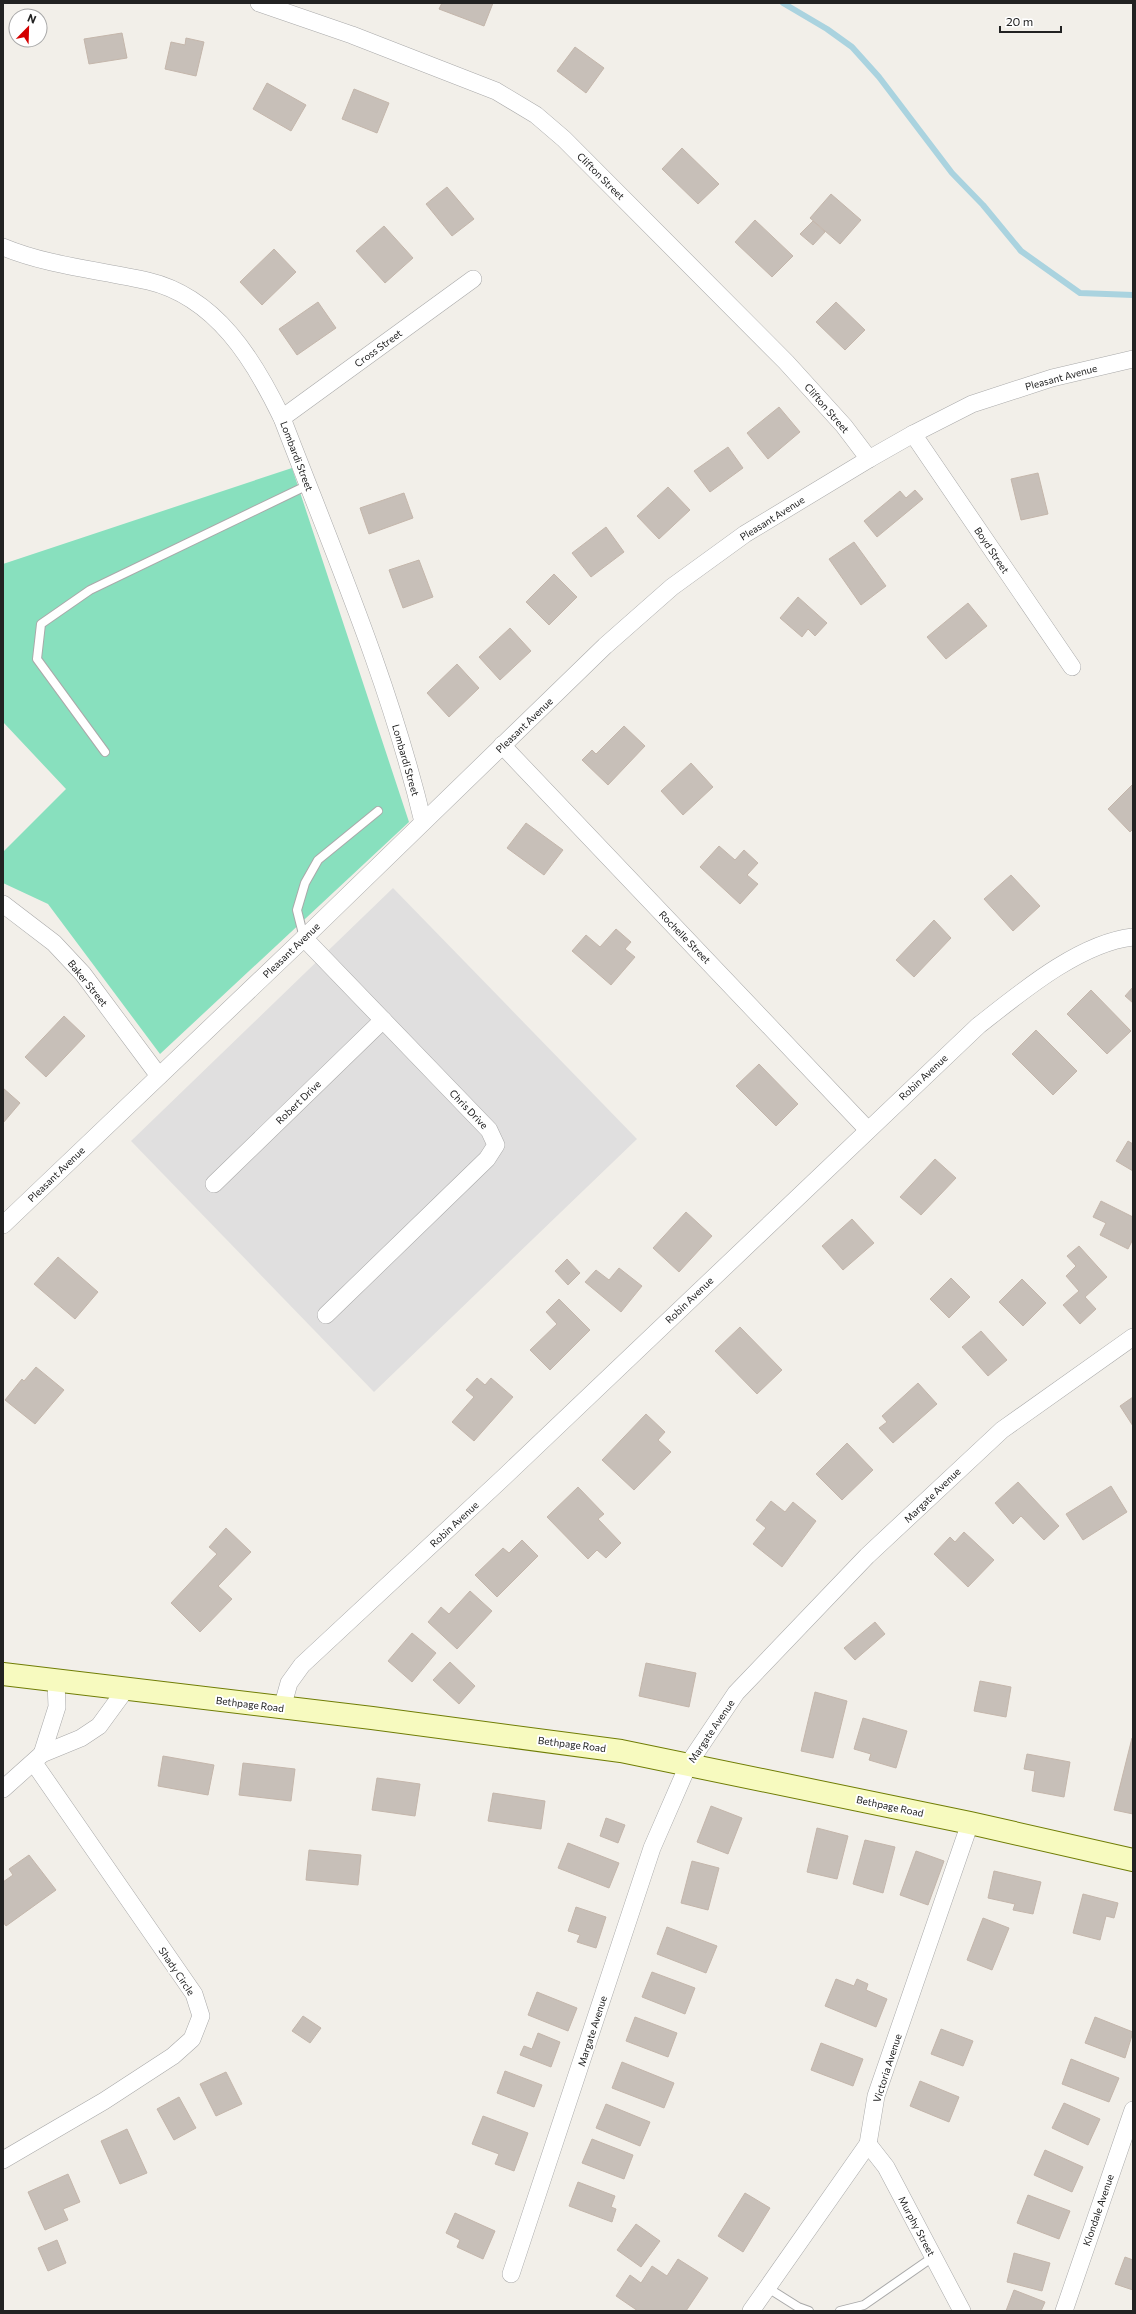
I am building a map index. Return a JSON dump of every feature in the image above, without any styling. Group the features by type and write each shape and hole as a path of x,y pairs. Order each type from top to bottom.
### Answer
{"street":[{"name":"Clifton Street","path":"259,3 352,34 496,91 536,115 564,139 786,362 844,426 869,459"},
{"name":"Lombardi Street","path":"3,247 53,262 149,281 167,288 196,303 225,327 239,343 266,386 282,418 308,485 374,658 410,769 423,822"},
{"name":"Cross Street","path":"282,418 473,279"},
{"name":"Pleasant Avenue","path":"3,1225 304,938 605,646 672,587 745,534 869,459 913,434 972,404 1052,378 1133,358"},
{"name":"Boyd Street","path":"913,434 1072,667"},
{"name":"Rochelle Street","path":"502,745 867,1129"},
{"name":"Baker Street","path":"3,904 10,907 59,948 83,974 159,1076"},
{"name":"Robin Avenue","path":"282,1708 289,1683 302,1665 503,1478 867,1129 978,1026 1030,985 1089,950 1119,939 1133,937"},
{"name":"Chris Drive","path":"304,938 489,1130 496,1145 487,1159 326,1315"},
{"name":"Robert Drive","path":"214,1184 383,1020"},
{"name":"Margate Avenue","path":"511,2274 652,1848 689,1763 736,1693 873,1550 1002,1430 1133,1337"},
{"name":"Bethpage Road","path":"3,1674 56,1682 126,1689 621,1750 970,1823 1133,1860"},
{"path":"38,1758 57,1706 56,1682"},
{"path":"3,1789 38,1758 81,1738 99,1726 126,1689"},
{"name":"Shady Circle","path":"3,2160 104,2101 173,2056 192,2039 201,2016 194,1994 38,1758"},
{"name":"Victoria Avenue","path":"751,2311 868,2144 876,2096 970,1823"},
{"name":"Klondale Avenue","path":"1064,2311 1133,2110"},
{"name":"Murphy Street","path":"868,2144 886,2167 962,2311"}],"lane":[{"path":"105,752 37,659 41,624 90,590 308,485"},
{"path":"304,938 296,910 305,883 318,860 378,811"},
{"path":"840,2311 864,2305 933,2256"},
{"path":"768,2288 798,2307 809,2311"}],"shaded area":[{"path":"393,888 637,1139 374,1392 131,1141"}],"green space":[{"path":"292,468 409,822 160,1054 48,904 3,883 3,852 66,789 3,722 3,564"}],"building":[{"path":"442,3 493,3 484,26 439,9"},
{"path":"122,33 127,58 89,64 84,39"},
{"path":"186,38 204,42 196,76 165,69 171,42 185,45"},
{"path":"575,47 604,68 586,93 557,71"},
{"path":"267,83 306,105 291,131 253,109"},
{"path":"354,89 389,103 377,133 342,119"},
{"path":"682,148 719,184 698,204 662,169"},
{"path":"447,187 474,219 452,236 426,204"},
{"path":"831,194 861,220 840,244 810,218"},
{"path":"755,220 793,256 772,277 735,242"},
{"path":"813,221 825,232 813,245 800,234"},
{"path":"384,226 413,258 385,283 356,251"},
{"path":"274,249 296,272 262,305 240,282"},
{"path":"318,302 336,328 297,355 279,329"},
{"path":"836,302 865,330 845,350 816,322"},
{"path":"779,407 800,432 768,459 747,433"},
{"path":"728,447 743,468 710,492 694,471"},
{"path":"1038,473 1048,514 1021,520 1011,479"},
{"path":"668,487 690,510 659,539 637,516"},
{"path":"915,490 923,499 877,537 864,521 900,491 906,498"},
{"path":"404,493 413,518 369,534 360,508"},
{"path":"606,527 624,552 591,577 572,553"},
{"path":"854,542 886,586 861,605 829,559"},
{"path":"419,560 433,597 403,608 389,570"},
{"path":"554,574 577,597 549,625 526,602"},
{"path":"798,597 827,623 815,636 808,629 802,637 780,618"},
{"path":"968,603 987,626 946,659 927,637"},
{"path":"510,628 531,651 500,680 479,657"},
{"path":"457,664 479,688 449,717 427,693"},
{"path":"624,726 645,746 608,785 582,760 592,750 596,754"},
{"path":"691,763 713,787 683,815 661,791"},
{"path":"1133,784 1133,829 1130,832 1108,809"},
{"path":"526,823 563,850 544,875 507,848"},
{"path":"719,846 735,860 744,850 758,863 747,875 758,884 740,904 700,867"},
{"path":"1011,875 1040,906 1013,931 984,899"},
{"path":"934,920 951,938 914,977 896,960"},
{"path":"616,929 631,942 625,949 635,957 611,985 572,951 586,935 600,947"},
{"path":"1133,987 1133,1003 1125,996"},
{"path":"1091,990 1131,1031 1107,1054 1067,1014"},
{"path":"64,1016 85,1036 46,1077 25,1057"},
{"path":"1036,1030 1077,1071 1053,1095 1012,1054"},
{"path":"759,1064 798,1104 776,1126 736,1086"},
{"path":"3,1088 20,1103 3,1123"},
{"path":"1128,1141 1133,1144 1133,1171 1116,1161"},
{"path":"935,1159 956,1178 921,1215 900,1197"},
{"path":"1101,1201 1133,1217 1133,1239 1128,1249 1100,1235 1106,1223 1093,1217"},
{"path":"686,1212 712,1236 679,1272 653,1248"},
{"path":"852,1219 874,1243 843,1270 822,1246"},
{"path":"1079,1246 1107,1277 1085,1297 1096,1309 1080,1324 1063,1305 1079,1291 1066,1276 1076,1266 1067,1256"},
{"path":"58,1257 98,1292 75,1319 34,1284"},
{"path":"567,1259 580,1273 568,1285 555,1271"},
{"path":"619,1268 642,1286 621,1312 585,1282 596,1270 609,1280"},
{"path":"951,1278 970,1297 949,1318 930,1299"},
{"path":"1022,1279 1046,1303 1023,1326 999,1302"},
{"path":"559,1299 590,1330 550,1370 530,1350 557,1324 546,1312"},
{"path":"740,1327 782,1370 757,1394 715,1351"},
{"path":"981,1331 1007,1360 988,1376 962,1347"},
{"path":"36,1367 64,1390 35,1424 5,1400 22,1379 24,1381"},
{"path":"477,1378 485,1385 491,1378 513,1397 474,1441 452,1422 474,1397 466,1390"},
{"path":"918,1383 937,1404 893,1443 879,1428 887,1422 882,1416"},
{"path":"1133,1397 1133,1426 1120,1406"},
{"path":"646,1414 665,1432 658,1440 671,1452 634,1490 602,1460"},
{"path":"847,1443 873,1470 842,1500 816,1474"},
{"path":"1018,1482 1059,1526 1044,1540 1021,1516 1013,1524 995,1503"},
{"path":"1111,1486 1127,1512 1083,1540 1066,1514"},
{"path":"578,1487 604,1514 598,1519 621,1543 606,1558 597,1550 588,1559 547,1517"},
{"path":"771,1501 785,1512 793,1502 816,1521 782,1567 753,1544 766,1528 756,1520"},
{"path":"226,1528 251,1552 218,1586 232,1599 200,1632 171,1603 217,1554 209,1547"},
{"path":"964,1532 994,1560 968,1587 934,1554 950,1537 955,1542"},
{"path":"522,1540 538,1556 497,1597 475,1575 503,1548 509,1553"},
{"path":"470,1591 492,1611 457,1649 428,1622 441,1607 449,1614"},
{"path":"875,1622 885,1634 855,1660 844,1648"},
{"path":"412,1633 436,1653 412,1682 388,1661"},
{"path":"450,1662 475,1686 459,1704 433,1680"},
{"path":"646,1663 696,1673 689,1707 639,1696"},
{"path":"980,1681 1011,1687 1006,1717 974,1711"},
{"path":"815,1692 847,1701 833,1758 801,1751"},
{"path":"863,1718 907,1731 896,1768 869,1760 871,1754 854,1749"},
{"path":"1132,1738 1133,1739 1133,1814 1114,1810"},
{"path":"1027,1754 1070,1762 1064,1797 1032,1791 1035,1771 1024,1769"},
{"path":"163,1756 214,1765 208,1795 158,1786"},
{"path":"243,1763 295,1769 291,1801 239,1795"},
{"path":"377,1778 420,1784 415,1816 372,1810"},
{"path":"493,1793 545,1801 541,1829 488,1821"},
{"path":"711,1806 742,1818 728,1854 697,1842"},
{"path":"606,1818 625,1825 618,1843 600,1836"},
{"path":"817,1828 848,1836 837,1879 807,1872"},
{"path":"865,1840 895,1847 883,1893 853,1884"},
{"path":"568,1843 619,1863 609,1888 558,1868"},
{"path":"309,1850 361,1855 358,1885 306,1880"},
{"path":"916,1851 944,1861 928,1905 900,1895"},
{"path":"29,1855 56,1890 6,1926 3,1922 3,1882 13,1875 9,1869"},
{"path":"692,1861 719,1868 708,1910 681,1903"},
{"path":"994,1871 1041,1882 1033,1914 1013,1910 1015,1904 988,1898"},
{"path":"1083,1894 1118,1903 1114,1918 1106,1916 1100,1940 1073,1933"},
{"path":"576,1907 606,1917 596,1948 577,1942 580,1935 568,1931"},
{"path":"983,1918 1009,1928 992,1970 967,1960"},
{"path":"667,1927 717,1946 706,1973 657,1954"},
{"path":"652,1972 695,1988 685,2014 642,1997"},
{"path":"836,1979 854,1986 857,1979 868,1984 866,1990 887,1999 876,2027 825,2006"},
{"path":"537,1992 577,2008 568,2031 528,2015"},
{"path":"303,2016 321,2028 310,2043 292,2031"},
{"path":"635,2017 677,2033 668,2057 626,2041"},
{"path":"1095,2017 1133,2032 1125,2058 1085,2043"},
{"path":"941,2029 973,2041 963,2066 931,2054"},
{"path":"538,2033 560,2042 551,2067 520,2055 524,2046 532,2049"},
{"path":"821,2043 863,2059 853,2086 811,2070"},
{"path":"1071,2059 1119,2078 1109,2102 1062,2084"},
{"path":"622,2062 674,2083 664,2108 612,2088"},
{"path":"505,2071 542,2085 534,2107 497,2093"},
{"path":"226,2072 242,2104 216,2116 200,2084"},
{"path":"920,2081 959,2097 949,2122 910,2106"},
{"path":"179,2097 196,2128 174,2140 157,2109"},
{"path":"1064,2103 1100,2119 1088,2145 1052,2128"},
{"path":"606,2104 650,2122 640,2146 596,2128"},
{"path":"483,2116 528,2133 514,2171 495,2164 499,2154 472,2144"},
{"path":"127,2129 147,2173 120,2184 101,2141"},
{"path":"592,2139 633,2155 624,2179 582,2163"},
{"path":"1045,2150 1083,2167 1072,2192 1034,2175"},
{"path":"68,2174 80,2202 63,2209 68,2220 45,2230 28,2192"},
{"path":"578,2182 615,2196 611,2207 616,2209 612,2222 569,2206"},
{"path":"745,2193 770,2208 743,2252 718,2236"},
{"path":"1028,2195 1070,2211 1059,2239 1017,2223"},
{"path":"455,2213 495,2231 483,2259 457,2247 460,2240 446,2233"},
{"path":"636,2224 660,2241 641,2267 617,2250"},
{"path":"57,2240 66,2263 48,2271 38,2248"},
{"path":"1014,2253 1050,2263 1042,2291 1007,2282"},
{"path":"1125,2257 1133,2260 1133,2290 1115,2284"},
{"path":"678,2259 708,2278 686,2311 638,2311 616,2296 630,2275 641,2283 652,2266 667,2276"},
{"path":"1014,2290 1045,2302 1041,2311 1006,2311"}],"waterway":[{"path":"783,3 827,29 852,47 879,77 952,173 983,205 1021,251 1080,293 1133,295"}]}
